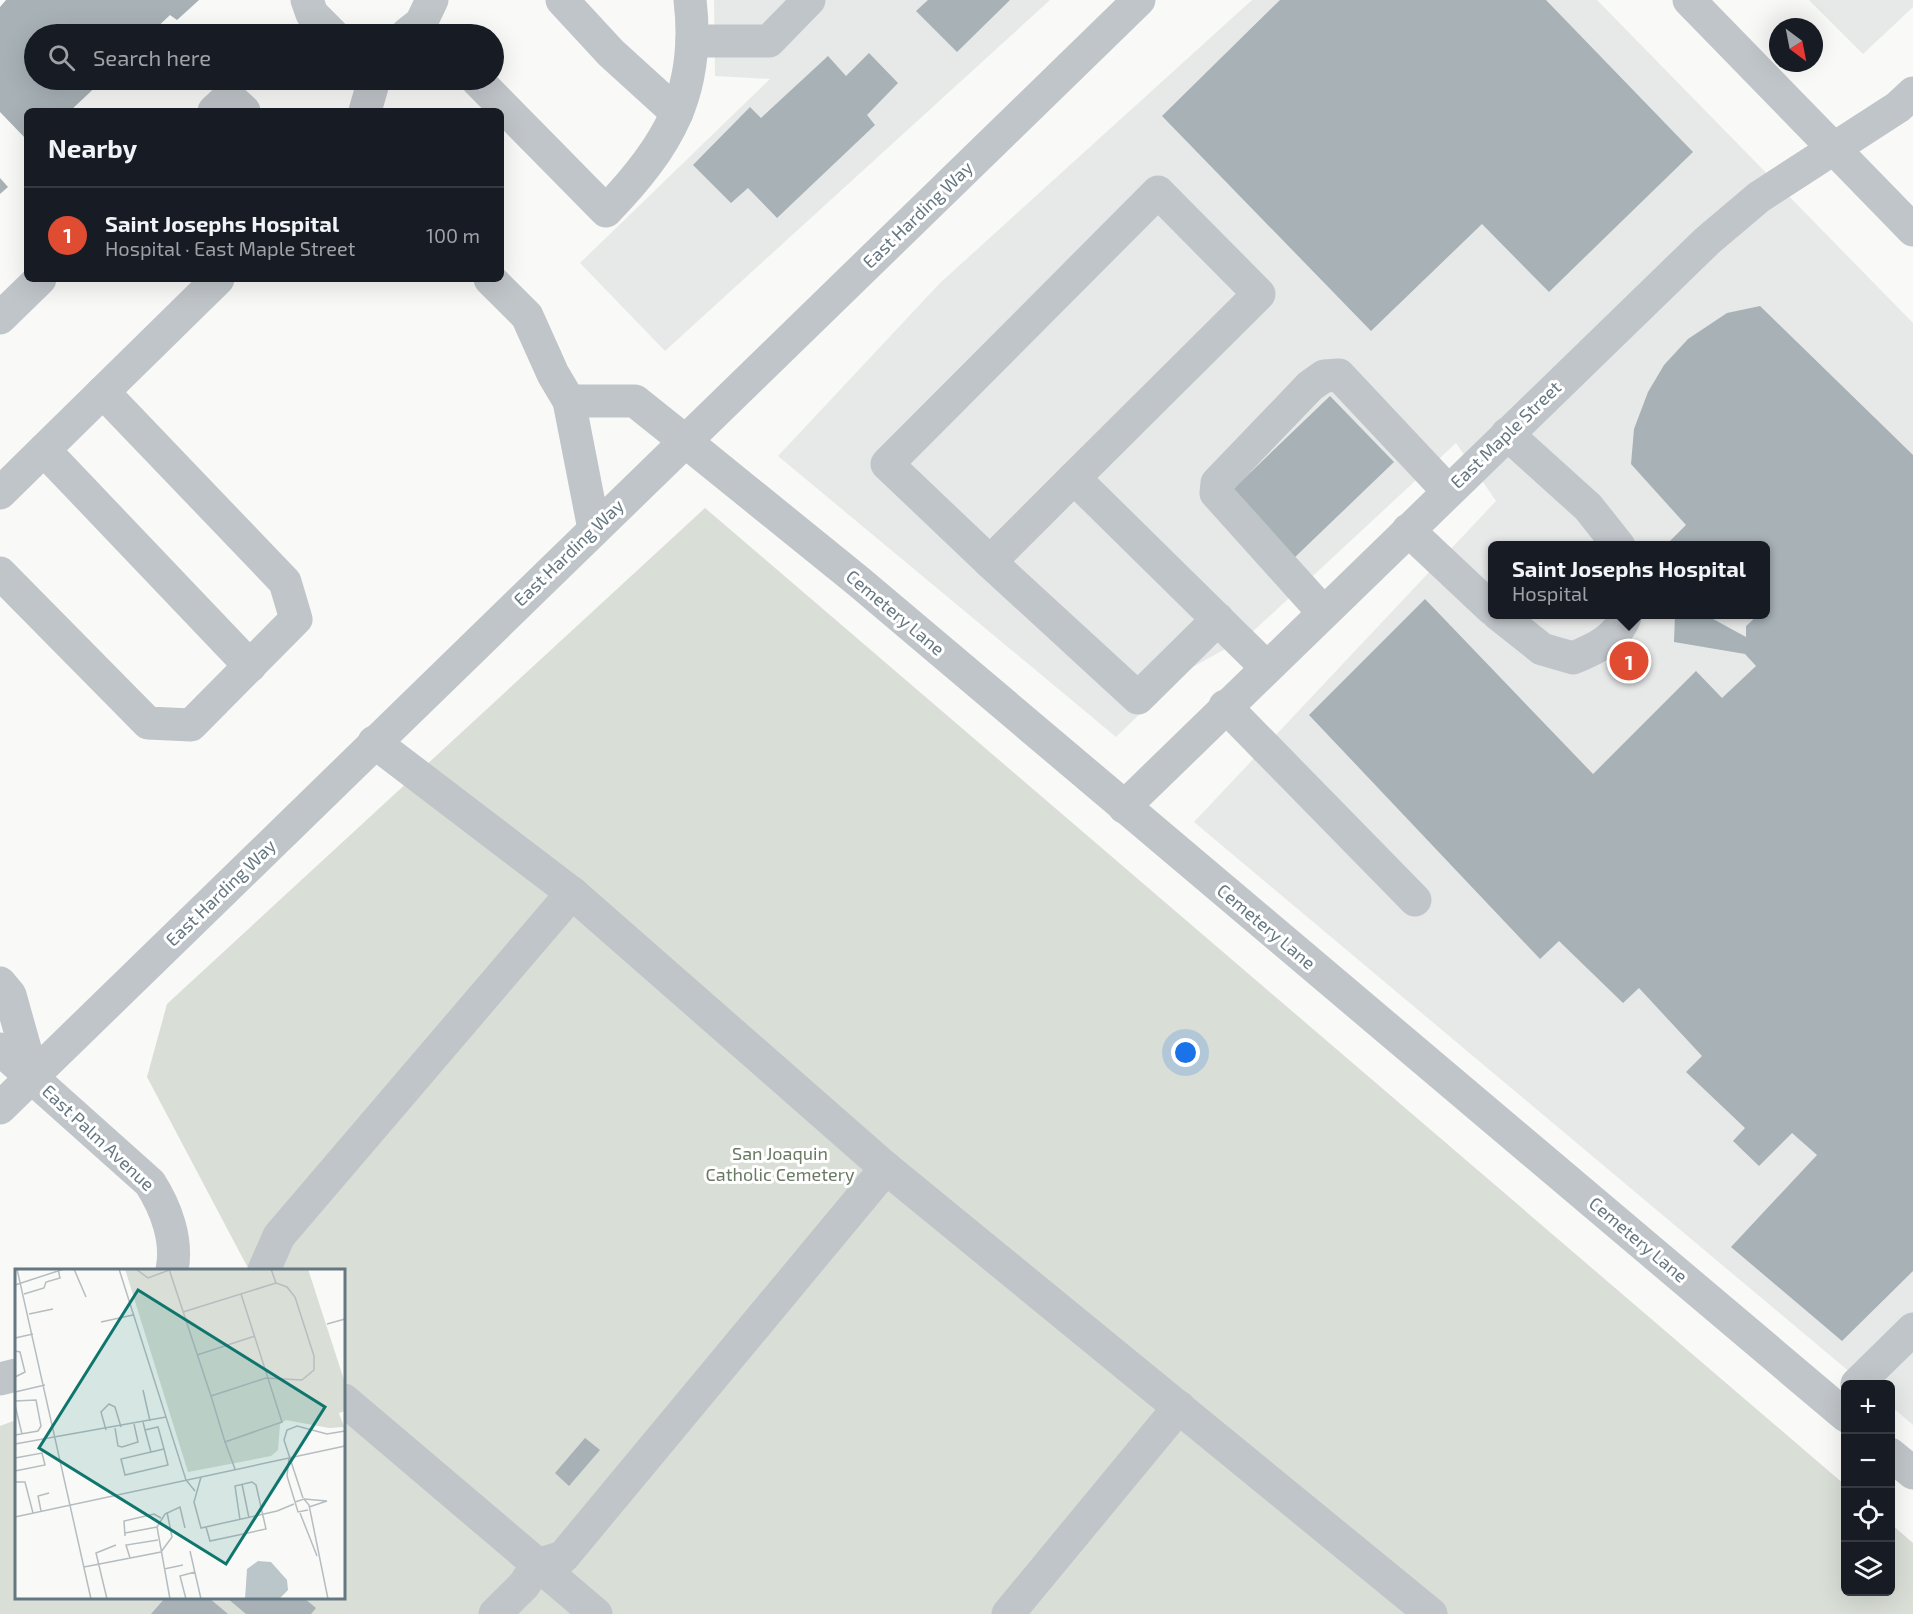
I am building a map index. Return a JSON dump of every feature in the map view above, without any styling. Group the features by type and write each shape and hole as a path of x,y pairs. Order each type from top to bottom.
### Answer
{"street":[{"path":"307,0 312,14 322,24"},
{"path":"420,24 432,0"},
{"path":"562,0 610,53 677,113"},
{"path":"487,90 606,211 658,151 677,113 684,94 692,42 690,0"},
{"path":"692,42 769,40 809,0"},
{"name":"East Harding Way","path":"0,1108 1139,0"},
{"path":"1689,0 1913,230"},
{"path":"366,108 371,90"},
{"name":"East Maple Street","path":"1124,807 1225,706 1707,241 1759,197 1898,107 1913,93"},
{"path":"217,108 228,97 241,108"},
{"path":"990,562 1259,294 1158,192 887,464 990,562 1138,698 1218,619"},
{"path":"0,318 37,282"},
{"path":"0,493 215,282"},
{"path":"492,282 527,316 553,374 569,401 594,529"},
{"path":"1323,612 1216,493 1216,483 1310,386 1324,376 1339,375 1448,491"},
{"path":"0,573 148,723 191,725 296,619 285,582 103,392"},
{"name":"Cemetery Lane","path":"569,401 635,401 858,581 1124,807 1841,1397"},
{"path":"1507,434 1588,507 1615,541"},
{"path":"44,450 250,666"},
{"path":"1074,478 1266,667"},
{"path":"1408,530 1488,605"},
{"path":"1503,619 1542,649 1573,658 1602,646 1623,624 1625,619"},
{"path":"1225,706 1415,900"},
{"path":"374,742 572,893 888,1170 1431,1614"},
{"path":"264,1269 279,1236 572,893"},
{"path":"0,983 10,995 33,1077"},
{"name":"East Palm Avenue","path":"0,1049 150,1183 163,1204 173,1241 172,1269"},
{"path":"495,1614 524,1586 537,1564 563,1557 886,1168 888,1170"},
{"path":"1866,1380 1913,1329"},
{"path":"0,1379 15,1375"},
{"path":"345,1401 596,1614"},
{"path":"1008,1614 1179,1407"},
{"path":"1895,1458 1913,1473"}],"shaded area":[{"path":"714,0 1050,0 665,351 580,263 770,79 715,76"},
{"path":"1252,0 1597,0 1913,323 1913,1425 1895,1409 1895,1380 1859,1380 1194,822 1496,501 1456,443 1247,637 1182,673 1116,737 778,456 940,283"},
{"path":"1809,0 1913,0 1913,7 1863,54"}],"green space":[{"name":"San Joaquin Catholic Cemetery","path":"705,508 1841,1482 1841,1596 1895,1596 1895,1527 1913,1543 1913,1614 0,1614 0,1426 15,1420 15,1599 345,1599 345,1269 248,1269 147,1077 167,1004"}],"building":[{"path":"6,0 199,0 177,20 170,15 161,24 24,24 24,90 92,90 73,108 24,108 24,137 0,112 0,7"},
{"path":"928,0 1010,0 957,52 916,11"},
{"path":"1280,0 1546,0 1693,152 1549,292 1482,224 1371,331 1162,116"},
{"path":"869,53 898,83 867,115 875,125 777,218 748,188 731,203 693,165 750,107 761,118 828,56 846,76"},
{"path":"0,178 8,187 0,194"},
{"path":"1760,306 1913,455 1913,1271 1842,1341 1731,1247 1817,1155 1792,1133 1759,1166 1733,1141 1745,1128 1686,1072 1702,1056 1639,988 1623,1003 1559,941 1540,959 1309,715 1425,599 1593,774 1696,671 1722,698 1756,666 1745,654 1674,642 1675,619 1713,619 1746,637 1746,626 1754,619 1770,619 1770,541 1670,541 1686,525 1631,464 1634,429 1648,392 1664,365 1688,339 1727,313"},
{"path":"1330,396 1394,462 1293,559 1229,493"},
{"path":"585,1438 600,1450 569,1486 555,1473"},
{"path":"164,1599 210,1599 228,1614 151,1614"},
{"path":"228,1599 305,1599 316,1608 311,1614 246,1614"}],"place":[{"name":"Saint Josephs Hospital","path":"1629,661"}]}
